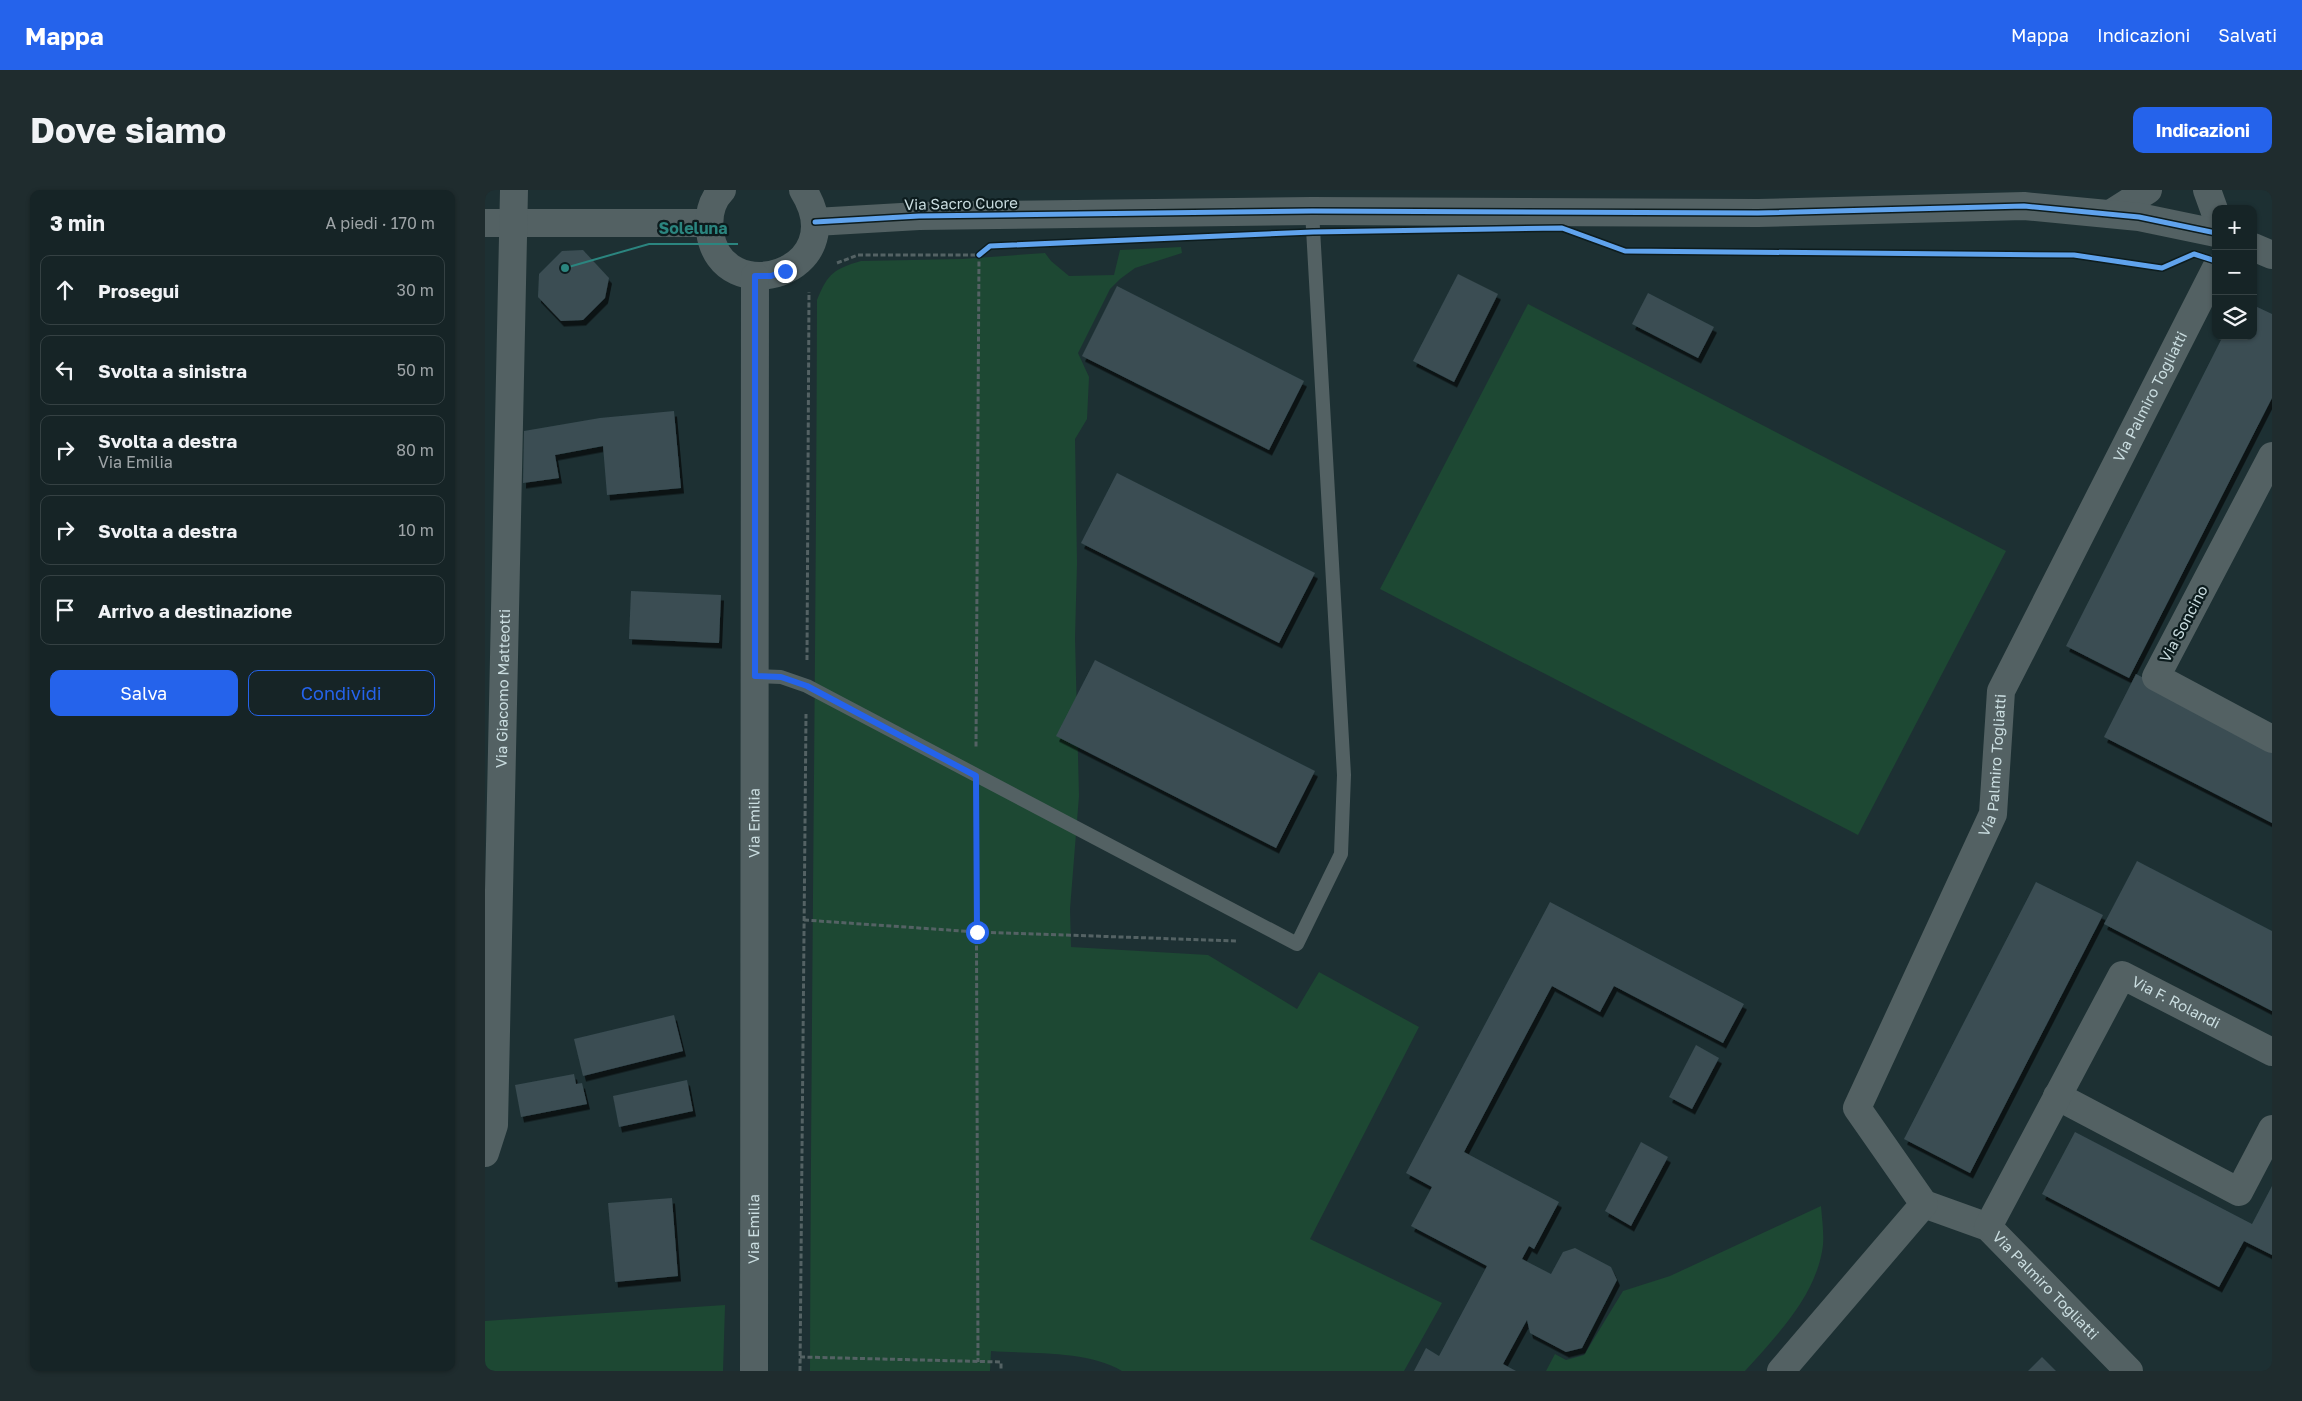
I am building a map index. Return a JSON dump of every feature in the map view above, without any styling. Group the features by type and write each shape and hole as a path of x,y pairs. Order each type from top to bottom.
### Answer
{"street":[{"name":"Via Giacomo Matteotti","path":"485,1153 494,1125 514,190"},
{"path":"722,190 711,207 709,223 711,238 717,252 727,264 741,272 755,276 771,276 785,271 798,263 807,251 814,237 815,222 812,205 803,190"},
{"path":"2111,214 2148,190"},
{"path":"2207,190 2212,205"},
{"name":"Via Sacro Cuore","path":"815,222 919,216 1312,211 1758,202 2024,206 2139,217 2212,232"},
{"path":"485,222 709,223"},
{"name":"Via Emilia","path":"754,1371 755,276"},
{"name":"Via Palmiro Togliatti","path":"2129,1371 1988,1227 1924,1204 1857,1108 1993,814 2001,691 2212,276"},
{"name":"Via Soncino","path":"2272,456 2157,677 2272,739"},
{"name":"Via F. Rolandi","path":"1988,1227 2122,975 2272,1052"},
{"path":"2057,1096 2239,1192 2272,1129"},
{"path":"1781,1371 1924,1204"}],"lane":[{"path":"755,676 781,677 807,686 1297,944 1341,854 1344,776 1312,211"}],"path":[{"path":"829,266 858,255 979,254 985,250"},
{"path":"978,1362 976,776 979,254"},
{"path":"801,1371 807,686 808,294 813,286"},
{"path":"804,920 977,932 1239,941"},
{"path":"801,1357 1001,1362 1001,1371"}],"green space":[{"path":"1181,247 1182,253 1135,268 1110,289 1078,353 1089,377 1087,419 1075,439 1077,563 1075,638 1079,796 1070,909 1071,947 1208,955 1297,1009 1319,972 1419,1027 1310,1239 1442,1303 1404,1371 1122,1371 1093,1359 1076,1356 991,1351 990,1371 810,1371 817,300 833,273 861,261 962,259 1045,253 1051,261 1069,276 1114,275 1120,250"},
{"path":"1528,304 2006,551 1858,835 1380,589"},
{"path":"1821,1206 1823,1245 1813,1281 1794,1313 1745,1371 1546,1371 1555,1354 1566,1360 1584,1355 1623,1291 1670,1276"},
{"path":"725,1305 723,1371 485,1371 485,1321"}],"building":[{"path":"583,250 609,278 605,298 583,320 561,321 538,297 539,274 562,251"},
{"path":"1458,274 1498,294 1454,382 1413,361"},
{"path":"1117,286 1304,381 1269,450 1082,356"},
{"path":"1648,293 1714,327 1698,358 1632,324"},
{"path":"2257,307 2272,314 2272,398 2129,678 2066,646 2221,340 2257,340"},
{"path":"674,411 681,488 607,495 603,446 555,455 559,478 523,483 524,431 600,418"},
{"path":"1117,473 1315,573 1279,643 1081,543"},
{"path":"631,591 721,595 719,643 629,639"},
{"path":"1095,660 1315,771 1276,848 1056,736"},
{"path":"2136,674 2272,744 2272,823 2104,737"},
{"path":"2137,861 2272,931 2272,1011 2104,924"},
{"path":"2036,882 2103,915 1970,1173 1904,1139"},
{"path":"1550,902 1744,1004 1723,1043 1614,986 1600,1012 1552,986 1464,1152 1559,1202 1534,1249 1529,1246 1522,1259 1551,1274 1563,1252 1575,1248 1611,1267 1617,1280 1582,1348 1566,1352 1530,1333 1527,1320 1503,1364 1516,1371 1414,1371 1426,1348 1439,1356 1487,1266 1411,1226 1432,1187 1406,1173"},
{"path":"674,1015 683,1051 583,1076 574,1039"},
{"path":"1696,1045 1719,1058 1692,1109 1669,1097"},
{"path":"574,1074 576,1084 582,1083 587,1104 521,1117 515,1085"},
{"path":"687,1080 693,1111 619,1127 613,1096"},
{"path":"2075,1132 2252,1224 2272,1186 2272,1255 2244,1241 2219,1287 2042,1194"},
{"path":"1641,1142 1668,1157 1631,1226 1605,1211"},
{"path":"672,1198 678,1276 615,1282 608,1203"},
{"path":"2042,1357 2056,1371 2028,1371"}],"cycle path":[{"path":"815,222 919,216 1312,211 1758,213 2024,206 2139,217 2212,232"},
{"path":"979,255 990,246 1313,232 1562,228 1625,251 2074,255 2162,268 2194,254 2212,260"}],"place":[{"name":"Soleluna","path":"565,268"}],"route":[{"path":"785,271 771,276 755,276 755,676 781,677 807,686 976,776 977,932"}]}
